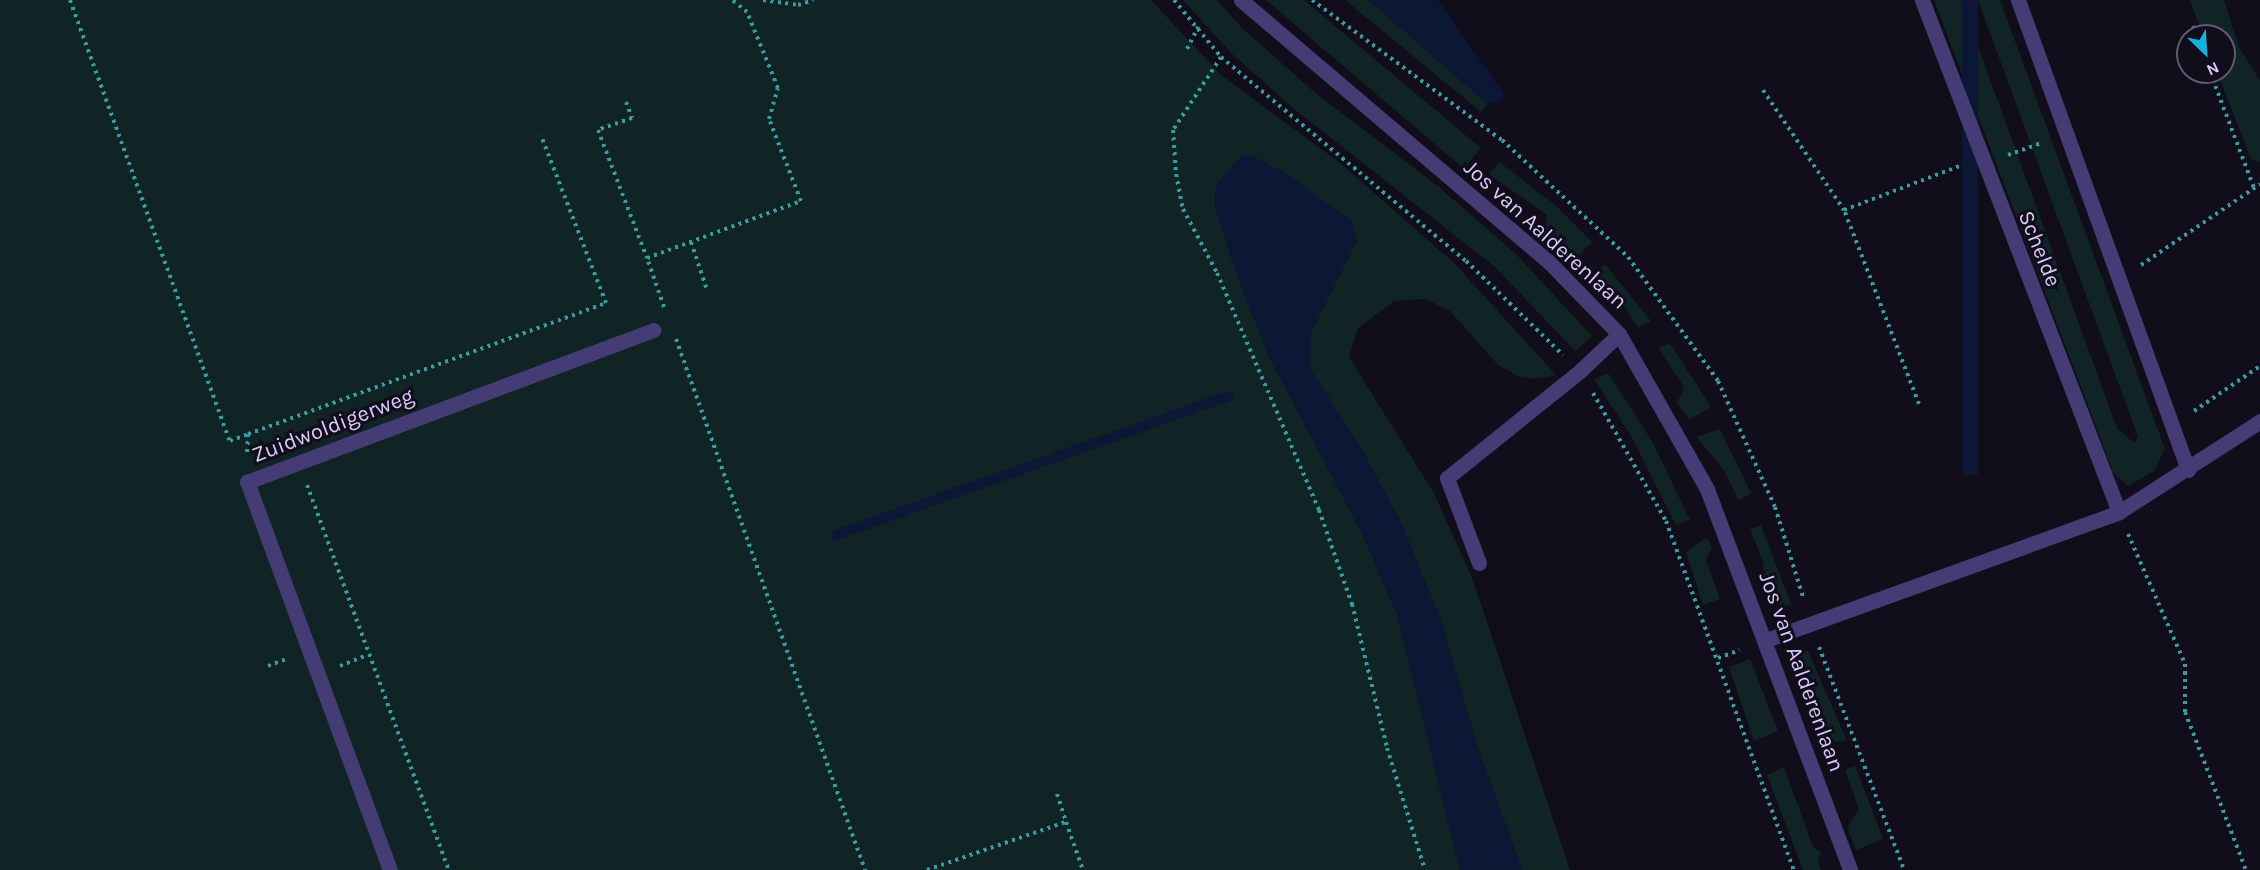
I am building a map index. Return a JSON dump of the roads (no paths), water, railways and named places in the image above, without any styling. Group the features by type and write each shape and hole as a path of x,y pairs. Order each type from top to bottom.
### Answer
{"street":[{"name":"Jos van Aalderenlaan","path":"1241,0 1549,262 1619,333 1672,422 1707,489 1766,640 1850,870"},
{"name":"Schelde","path":"1922,0 1980,159 2119,512"},
{"path":"2018,0 2188,470"},
{"name":"Zuidwoldigerweg","path":"390,870 247,482 654,330"},
{"path":"1479,563 1447,478 1580,371 1619,333"},
{"path":"1766,640 2119,512 2188,470 2260,421"}],"water":[{"path":"1369,0 1438,0 1504,94 1499,102 1488,104"},
{"path":"1962,0 1978,0 1978,475 1962,475"},
{"path":"1242,155 1255,157 1288,175 1352,221 1357,240 1311,332 1310,369 1361,448 1402,525 1441,621 1477,745 1522,870 1460,870 1397,614 1361,531 1269,356 1242,290 1215,208 1216,185"}],"waterway":[{"path":"836,535 1228,396"}]}
